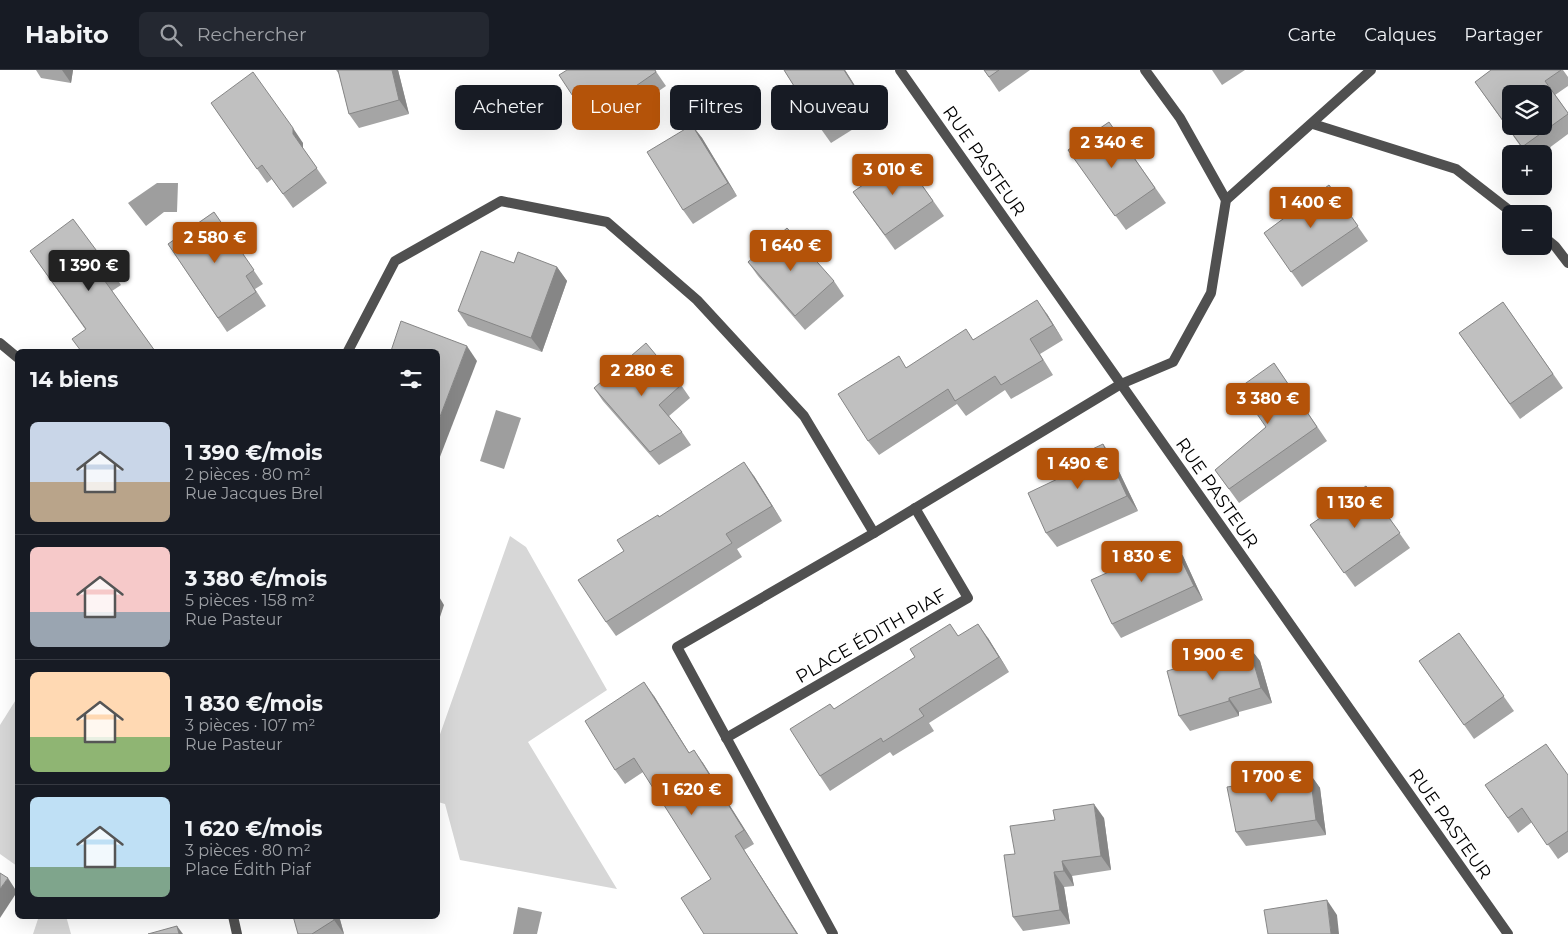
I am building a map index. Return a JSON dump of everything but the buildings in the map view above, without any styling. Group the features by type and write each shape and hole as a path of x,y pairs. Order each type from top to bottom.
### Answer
{"street":[{"name":"RUE PASTEUR","path":"900,70 1508,934"},
{"path":"833,934 677,648 874,533 1121,384 1173,362 1211,293 1226,200 1180,118 1145,70"},
{"path":"1226,200 1371,70"},
{"path":"1313,124 1456,169 1502,205"},
{"path":"349,349 395,261 500,201 607,222 697,300 804,416 874,533"},
{"path":"1552,244 1568,263"},
{"path":"0,343 15,356"},
{"name":"PLACE ÉDITH PIAF","path":"726,738 968,598 915,508"},
{"path":"234,919 237,934"}],"shaded area":[{"path":"157,183 178,183 177,212 164,212 146,226 128,203"},
{"path":"496,410 521,418 504,469 480,461"},
{"path":"510,536 526,547 607,690 528,742 617,889 460,860 445,804 440,803 440,734"},
{"path":"15,701 15,865 0,854 0,725"},
{"path":"518,907 542,912 537,934 513,934"},
{"path":"38,919 67,919 71,934 33,934"}]}
